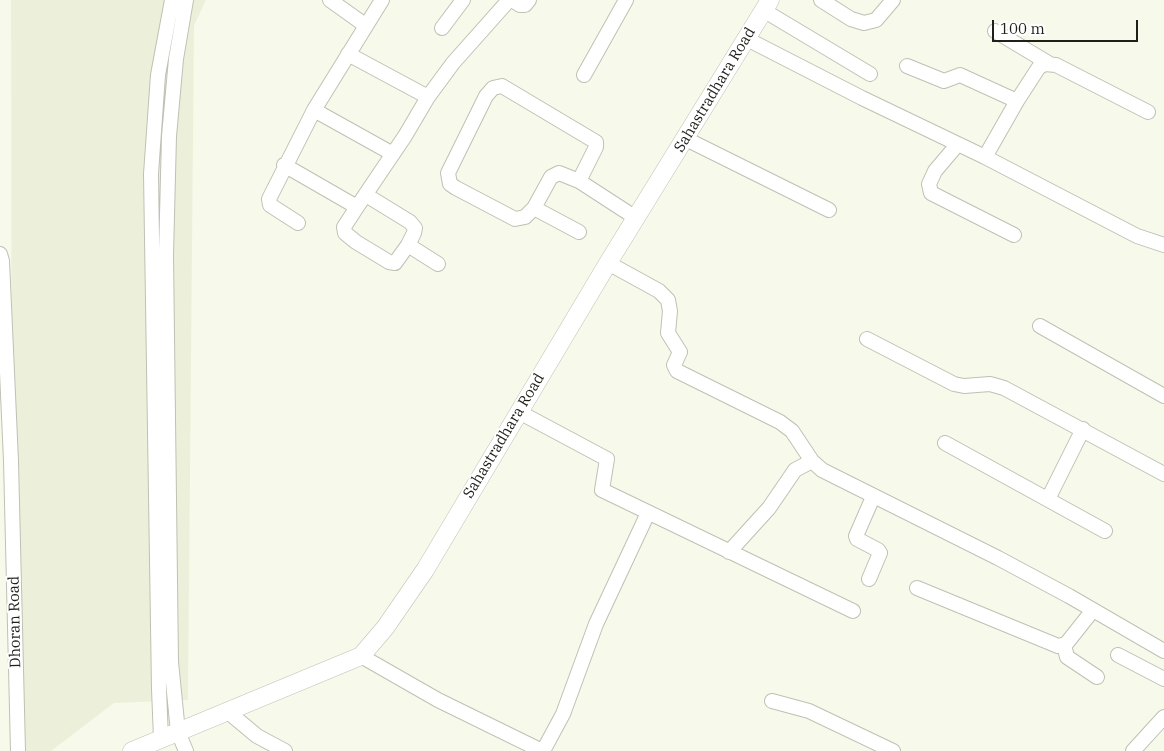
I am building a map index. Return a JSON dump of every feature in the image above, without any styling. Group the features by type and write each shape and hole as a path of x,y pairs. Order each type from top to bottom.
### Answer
{"main road":[{"name":"Sahastradhara Road","path":"132,751 361,656 405,601 608,263 767,5"}],"street":[{"path":"161,739 158,670 151,174 158,81 172,0"},
{"path":"186,0 174,82 167,175 171,662 178,732 186,751"},
{"path":"330,0 365,26"},
{"path":"298,223 270,205 269,201 284,165 314,110 382,0"},
{"path":"442,28 463,0"},
{"path":"366,195 413,224 414,233 397,262 392,263 356,242 345,233 344,229 428,97 458,57 510,0 520,5 525,5 529,0"},
{"path":"584,74 626,0"},
{"path":"821,0 850,19 864,22 876,20 894,0"},
{"path":"767,5 870,74"},
{"path":"995,32 1050,64 1148,112"},
{"path":"745,38 957,145 985,157 1137,236 1164,245"},
{"path":"348,54 428,97"},
{"path":"985,157 1017,100 1039,67 1050,64"},
{"path":"907,66 944,81 960,75 1017,100"},
{"path":"158,81 174,82"},
{"path":"579,181 596,146 596,142 506,86 494,88 486,96 470,132 449,169 448,179 456,188 515,220 525,216 534,208 554,175 563,174 579,181 636,218"},
{"path":"314,110 393,154"},
{"path":"686,139 829,210"},
{"path":"957,145 935,171 929,184 931,193 1014,235"},
{"path":"284,165 357,207"},
{"path":"151,174 167,175"},
{"path":"534,208 579,232"},
{"path":"408,245 438,264"},
{"name":"Dhoran Road","path":"0,254 2,261 6,546 18,751"},
{"path":"608,263 663,294 668,300 670,311 668,333 680,352 675,363 675,369 780,422 796,436 812,461 822,470 873,497 935,526 1164,651"},
{"path":"1040,326 1164,396"},
{"path":"867,339 948,381 964,386 998,385 1164,474"},
{"path":"519,412 607,459 602,490 853,611"},
{"path":"1048,499 1083,429"},
{"path":"945,443 1105,531"},
{"path":"730,552 769,508 795,470 812,461"},
{"path":"869,580 880,553 856,536 873,497"},
{"path":"361,656 523,747 542,751 563,714 596,624 648,513"},
{"path":"917,588 1054,645 1064,646"},
{"path":"1064,646 1092,610"},
{"path":"1064,646 1068,657 1097,677"},
{"path":"1118,655 1164,680"},
{"path":"772,701 809,711 893,751"},
{"path":"228,711 257,736 285,751"},
{"path":"1133,751 1164,717"}],"shaded area":[{"path":"11,0 206,0 194,26 188,700 114,703 51,751 12,751"}]}
